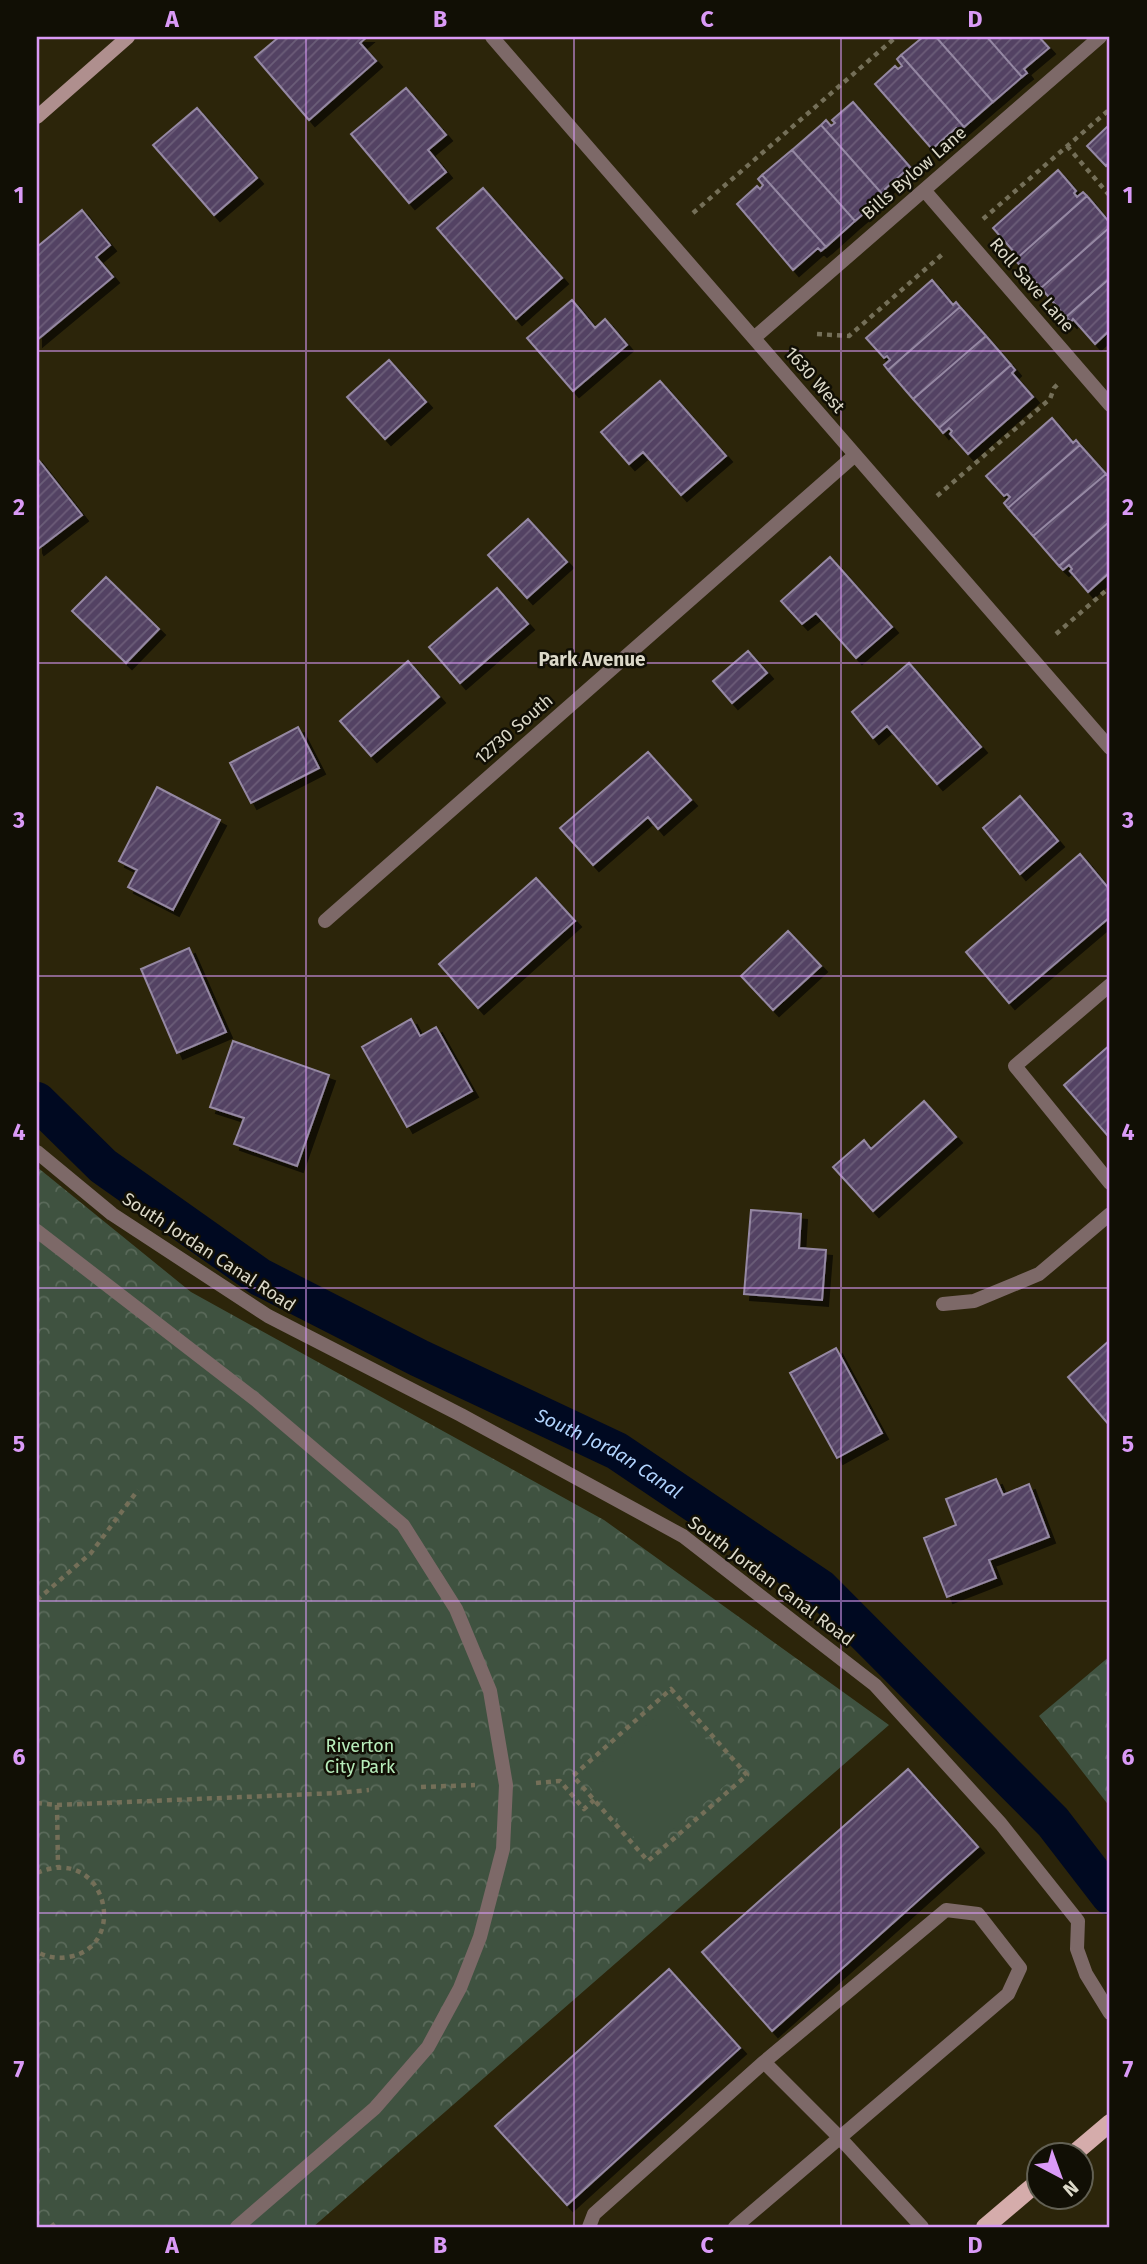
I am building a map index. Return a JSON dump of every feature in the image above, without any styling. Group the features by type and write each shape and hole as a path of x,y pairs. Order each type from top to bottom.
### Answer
{"main road":[{"path":"1087,2142 1110,2123"},
{"path":"985,2227 1024,2194"}],"street":[{"path":"37,117 128,37"},
{"name":"1630 West","path":"492,37 1110,748"},
{"name":"Bills Bylow Lane","path":"754,338 1100,37"},
{"name":"Roll Save Lane","path":"924,190 1110,405"},
{"name":"12730 South","path":"325,920 855,455"},
{"path":"1110,985 1015,1066 1110,1183"},
{"name":"South Jordan Canal Road","path":"37,1152 112,1214 268,1316 461,1415 683,1536 876,1685 1001,1824 1078,1921 1077,1949 1086,1974 1110,2013"},
{"path":"943,1304 974,1301 1039,1274 1110,1214"},
{"path":"37,1231 256,1400 403,1525 456,1609 490,1691 506,1785 503,1849 480,1937 460,1988 428,2047 375,2108 237,2227"},
{"path":"589,2227 594,2214 764,2062 946,1910 978,1914 1020,1968 1008,1994 735,2227"},
{"path":"764,2062 840,2138 922,2227"}],"path":[{"path":"693,213 896,37"},
{"path":"983,219 1110,109"},
{"path":"1067,146 1110,196"},
{"path":"817,334 849,336 947,250"},
{"path":"937,496 1050,399 1054,388 1062,381"},
{"path":"1056,634 1110,587"},
{"path":"37,1600 91,1553 138,1490"},
{"path":"671,1689 747,1775 648,1861 594,1800 573,1776 671,1689"},
{"path":"536,1783 560,1781 584,1809 594,1800"},
{"path":"421,1787 475,1785"},
{"path":"37,1803 57,1805 369,1790"},
{"path":"57,1805 58,1867"},
{"path":"37,1873 58,1867 72,1868 83,1874 94,1883 102,1896 105,1911 103,1926 86,1950 57,1958 37,1952"},
{"path":"51,2227 58,2221"}],"green space":[{"name":"Riverton City Park","path":"37,1167 191,1292 604,1520 889,1725 313,2227 37,2227"},
{"path":"1110,1656 1110,1807 1039,1716"},
{"path":"673,1702 737,1775 647,1852 583,1779"}],"building":[{"path":"279,37 367,37 360,43 376,61 309,120 255,57"},
{"path":"923,37 936,37 993,102 964,127 901,55"},
{"path":"936,37 987,37 1022,77 993,102"},
{"path":"987,37 1039,37 1049,48 1024,69 1027,73 1022,77"},
{"path":"901,55 964,127 959,131 956,128 932,149 875,84 895,66 898,69 902,66 897,59"},
{"path":"406,88 446,135 428,150 446,172 409,203 351,134"},
{"path":"853,102 910,167 885,189 888,192 884,196 821,125 826,120 831,126 835,123 832,120"},
{"path":"197,108 257,178 214,215 153,145"},
{"path":"1110,124 1110,165 1109,163 1106,166 1087,146"},
{"path":"821,125 884,196 855,221 792,150"},
{"path":"792,150 855,221 826,247 762,175"},
{"path":"1058,170 1076,191 1074,193 1077,197 1083,192 1087,196 1015,260 1011,255 1014,252 993,228"},
{"path":"762,175 826,247 821,251 818,248 793,270 737,204 757,186 760,189 763,185 758,179"},
{"path":"483,188 562,278 516,319 437,228"},
{"path":"1087,196 1110,223 1110,227 1041,288 1015,260"},
{"path":"82,210 110,245 96,257 113,277 37,340 37,247"},
{"path":"1110,227 1110,278 1066,317 1041,288"},
{"path":"1110,278 1110,330 1095,344 1073,319 1071,322 1066,317"},
{"path":"932,280 953,305 956,302 960,307 888,370 884,365 890,360 887,356 884,358 866,338"},
{"path":"572,300 595,328 605,319 627,345 573,391 527,338"},
{"path":"960,307 986,336 913,399 888,370"},
{"path":"986,336 1011,365 939,428 913,399"},
{"path":"389,360 426,402 385,439 347,397"},
{"path":"1011,365 1015,370 1012,373 1033,397 968,454 950,434 952,431 949,428 943,433 939,428"},
{"path":"660,381 726,456 681,495 643,452 629,464 601,432"},
{"path":"1052,418 1073,443 1076,440 1080,445 1008,508 1004,503 1010,497 1007,494 1004,496 986,476"},
{"path":"1080,445 1106,474 1033,536 1008,508"},
{"path":"37,458 82,515 38,549 37,547"},
{"path":"1106,474 1110,479 1110,521 1059,566 1033,536"},
{"path":"528,519 567,562 527,598 488,555"},
{"path":"1110,521 1110,572 1088,592 1070,571 1072,569 1069,565 1063,570 1059,566"},
{"path":"830,557 892,627 856,658 816,613 802,624 781,601"},
{"path":"106,577 159,629 126,663 72,611"},
{"path":"497,588 528,624 460,683 429,647"},
{"path":"748,651 767,673 732,703 713,681"},
{"path":"408,661 439,697 371,756 340,721"},
{"path":"909,663 981,747 937,784 887,726 873,738 852,712"},
{"path":"298,727 319,768 251,803 230,763"},
{"path":"648,752 691,800 658,829 648,817 593,865 560,828"},
{"path":"157,787 220,820 173,910 128,887 137,870 119,861"},
{"path":"1020,796 1058,841 1020,874 983,828"},
{"path":"1080,854 1110,890 1110,917 1009,1003 966,952"},
{"path":"536,878 575,921 478,1008 439,964"},
{"path":"788,931 821,966 773,1010 741,976"},
{"path":"189,948 226,1032 177,1053 141,969"},
{"path":"411,1019 420,1036 436,1027 472,1091 407,1127 362,1047"},
{"path":"233,1041 329,1075 297,1166 234,1144 244,1118 210,1107"},
{"path":"1110,1045 1110,1134 1108,1136 1064,1085"},
{"path":"924,1101 956,1137 873,1211 833,1167 864,1140 871,1149"},
{"path":"751,1210 801,1214 799,1248 826,1250 822,1300 744,1294"},
{"path":"1110,1340 1110,1426 1068,1377"},
{"path":"836,1348 882,1433 837,1458 790,1373"},
{"path":"996,1479 1003,1495 1029,1484 1049,1537 989,1560 996,1578 947,1597 924,1538 956,1525 946,1499"},
{"path":"908,1769 978,1847 772,2031 702,1952"},
{"path":"669,1969 740,2048 567,2205 495,2126"}],"waterway":[{"name":"South Jordan Canal","path":"37,1101 103,1166 260,1277 419,1358 617,1451 820,1588 1053,1822 1110,1896"}],"district":[{"name":"Park Avenue","path":"592,659"}]}
